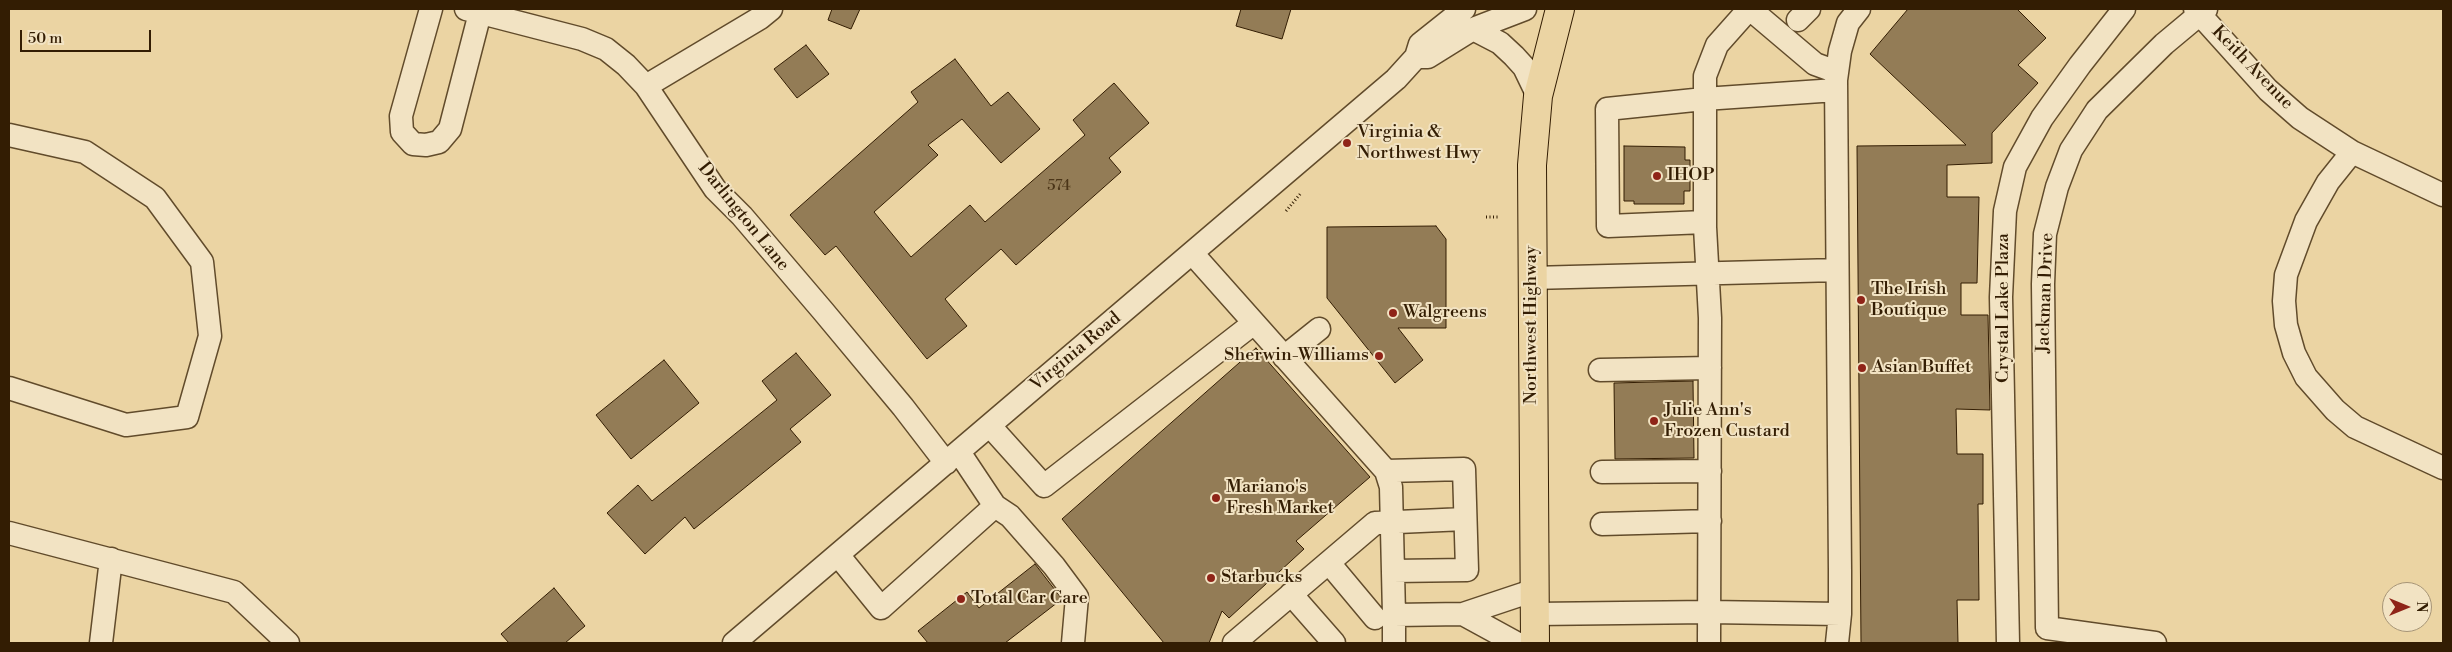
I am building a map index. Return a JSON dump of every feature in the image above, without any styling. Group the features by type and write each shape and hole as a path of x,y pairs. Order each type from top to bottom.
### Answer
{"main road":[{"name":"Northwest Highway","path":"1535,643 1532,165 1538,96 1560,9"}],"street":[{"name":"Darlington Lane","path":"431,9 401,116 402,132 413,144 426,145 439,142 450,129 473,11 590,42 606,49 646,86 715,189 742,216 995,506 1010,516 1054,566 1077,598 1073,643"},
{"path":"646,86 760,18 771,9"},
{"name":"Virginia Road","path":"737,642 1396,79 1416,58 1428,58 1468,19 1525,9"},
{"path":"1709,643 1710,368 1705,222 1704,76 1717,45 1749,9 1837,81"},
{"path":"1837,643 1840,614 1837,81 1840,51 1848,23 1859,9"},
{"name":"Crystal Lake Plaza","path":"2008,643 2001,297 2005,211 2015,167 2042,118 2124,9"},
{"name":"Keith Avenue","path":"2200,10 2268,90 2300,118 2352,152 2443,195"},
{"name":"Jackman Drive","path":"2155,643 2047,628 2043,284 2045,234 2054,197 2072,150 2097,110 2200,10"},
{"path":"1468,19 1514,56 1524,68 1538,96"},
{"path":"1705,222 1608,226 1607,110 1837,81"},
{"path":"9,135 85,152 155,198 202,262 210,336 187,417 126,425 9,388"},
{"path":"2352,152 2328,182 2306,221 2286,275 2284,301 2286,325 2294,353 2306,377 2335,410 2355,427 2443,468"},
{"path":"1192,253 1386,471 1391,487 1393,571 1385,617"},
{"path":"1532,278 1837,270"},
{"path":"990,426 1044,486 1254,324"},
{"path":"1284,357 1319,329"},
{"path":"1600,370 1710,368"},
{"path":"1386,471 1464,469 1467,570 1393,571"},
{"path":"1602,472 1710,471"},
{"path":"838,555 881,608 995,506"},
{"path":"1245,640 1291,594 1375,524 1393,521 1465,519"},
{"path":"1602,524 1710,521"},
{"path":"9,533 234,592 288,643"},
{"path":"101,643 111,559"},
{"path":"1329,563 1385,617 1394,643"},
{"path":"1291,594 1334,643"},
{"path":"1385,617 1463,614 1535,602 1709,612 1840,614"},
{"path":"1463,614 1516,643"}],"path":[{"path":"1286,211 1301,193"},
{"path":"1486,217 1500,217"}],"building":[{"path":"832,9 860,9 851,29 828,20"},
{"path":"1241,9 1291,9 1282,39 1236,26"},
{"path":"1908,9 2017,9 2046,38 2018,65 2038,83 1992,133 1992,163 1947,165 1947,197 1979,197 1977,283 1961,283 1961,315 1988,315 1990,410 1956,409 1957,454 1983,454 1983,504 1978,504 1979,600 1957,600 1958,643 1861,643 1857,146 1966,145 1870,54"},
{"path":"806,45 829,74 797,98 774,69"},
{"path":"955,59 991,106 1008,92 1040,129 1001,163 962,119 928,145 938,155 874,212 911,257 970,205 985,222 1085,135 1073,120 1114,83 1149,123 1109,158 1121,172 1016,265 1001,249 945,299 967,326 927,359 836,246 825,255 790,215 918,102 911,92"},
{"name":"IHOP","path":"1624,146 1685,147 1685,160 1690,160 1690,191 1684,191 1684,204 1634,204 1634,201 1624,201"},
{"name":"Walgreens","path":"1436,226 1446,239 1446,328 1398,328 1423,360 1395,383 1327,298 1327,227"},
{"name":"Mariano's Fresh Market","path":"1256,348 1370,477 1296,541 1304,549 1229,618 1222,611 1209,643 1164,643 1062,519"},
{"path":"796,353 831,395 790,429 801,442 694,529 685,517 645,554 607,513 638,485 652,501 777,400 762,381"},
{"path":"664,360 699,403 631,459 596,415"},
{"name":"Julie Ann's Frozen Custard","path":"1693,381 1694,458 1615,459 1614,383"},
{"path":"1035,564 1062,599 1005,643 928,643 918,631 967,592 979,608"},
{"path":"554,588 585,626 565,643 509,643 501,634"}],"place":[{"name":"Virginia & Northwest Hwy","path":"1347,143"},
{"name":"IHOP","path":"1657,176"},
{"name":"The Irish Boutique","path":"1861,300"},
{"name":"Walgreens","path":"1393,313"},
{"name":"Sherwin-Williams","path":"1379,356"},
{"name":"Asian Buffet","path":"1862,368"},
{"name":"Julie Ann's Frozen Custard","path":"1654,421"},
{"name":"Mariano's Fresh Market","path":"1216,498"},
{"name":"Starbucks","path":"1211,578"},
{"name":"Total Car Care","path":"961,599"}]}
